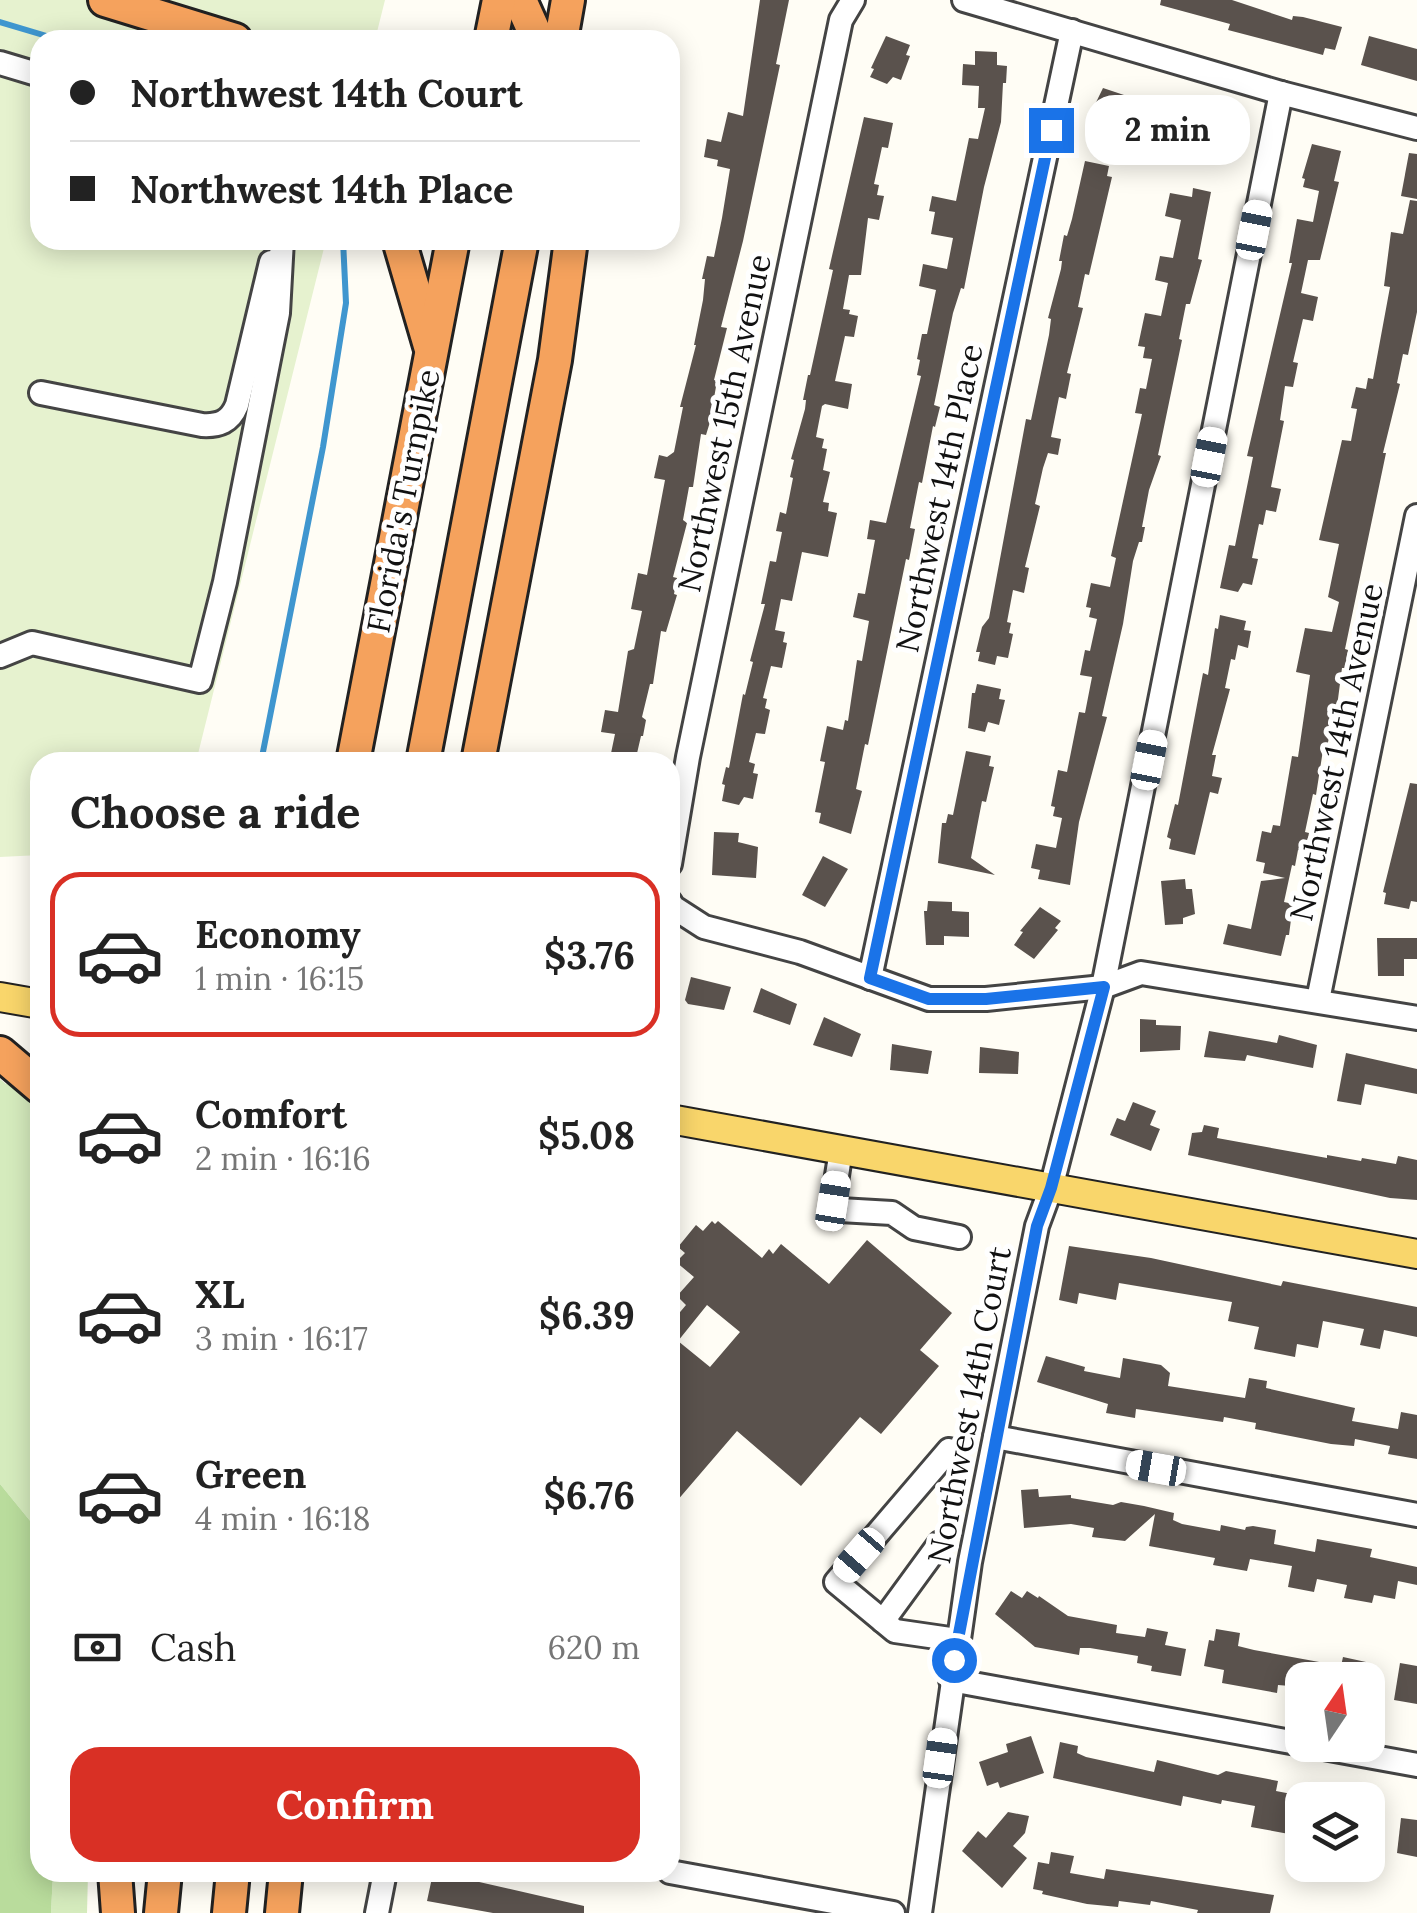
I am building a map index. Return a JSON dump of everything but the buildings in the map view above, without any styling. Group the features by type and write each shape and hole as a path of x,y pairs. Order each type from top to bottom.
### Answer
{"highway":[{"path":"105,0 208,30"},
{"path":"493,30 499,0"},
{"path":"520,0 534,30"},
{"path":"562,30 568,0"},
{"path":"402,250 432,352"},
{"name":"Florida's Turnpike","path":"355,752 451,250"},
{"name":"Florida's Turnpike","path":"425,752 520,250"},
{"path":"480,752 555,360 570,250"},
{"path":"0,1053 30,1078"},
{"path":"116,1882 118,1913"},
{"path":"161,1913 164,1882"},
{"path":"228,1913 232,1882"},
{"path":"282,1913 285,1882"}],"main road":[{"path":"0,997 30,1002"},
{"path":"680,1121 1417,1254"}],"street":[{"name":"Northwest 15th Avenue","path":"680,805 842,20 853,0"},
{"path":"964,0 1282,93 1417,128"},
{"name":"Northwest 14th Place","path":"870,978 1072,30"},
{"path":"0,63 30,72"},
{"name":"Northwest 14th Court","path":"920,1913 950,1680 995,1437 1037,1226 1051,1188 1104,987 1282,93"},
{"path":"41,393 202,425 216,426 228,420 237,405 276,250"},
{"path":"0,656 32,644 200,680 224,582 278,313 279,250"},
{"name":"Northwest 14th Avenue","path":"1318,1000 1417,516"},
{"path":"680,910 704,928 800,952 929,999 986,999 1104,987 1141,973 1417,1018"},
{"path":"841,1150 833,1201 840,1210 892,1212 914,1228 959,1237"},
{"path":"995,1437 1417,1514"},
{"path":"948,1450 836,1582 895,1632 957,1640"},
{"path":"882,1621 940,1543"},
{"path":"950,1680 1285,1741"},
{"path":"1385,1759 1417,1765"},
{"path":"680,1874 893,1913"},
{"path":"377,1913 383,1882"}],"green space":[{"path":"0,0 385,0 378,30 30,30 30,250 324,250 198,752 30,752 30,856 0,857"},
{"path":"13,1078 30,1095 30,1521 0,1484 0,1079 6,1084"},
{"path":"0,1484 30,1521 30,1882 53,1882 51,1913 0,1913"},
{"path":"53,1882 88,1882 87,1913 51,1913"}],"waterway":[{"path":"0,22 30,31"},
{"path":"263,752 323,447 346,303 343,250"}],"route":[{"path":"954,1660 1037,1226 1051,1188 1104,987 986,999 929,999 870,978 1051,130"}]}
